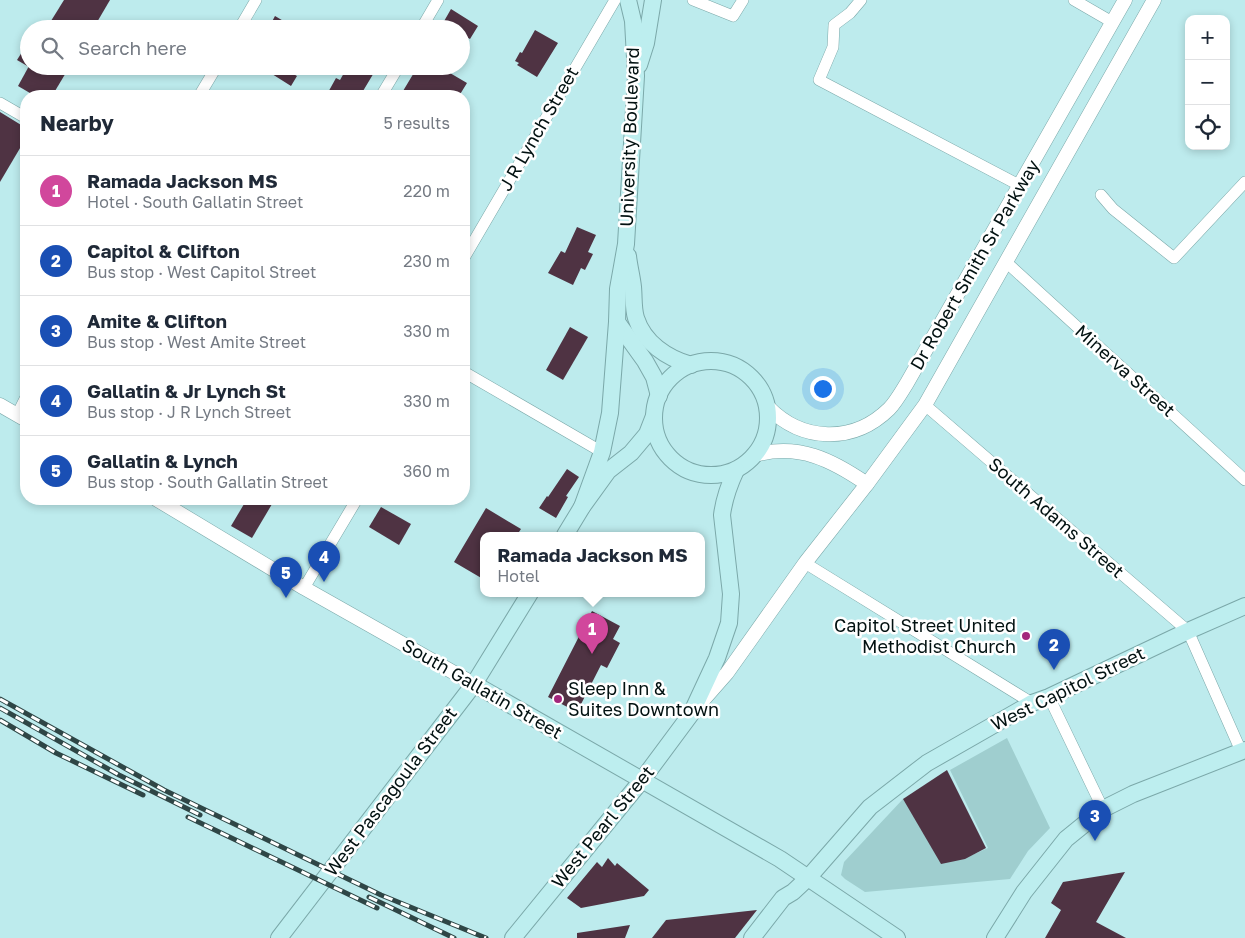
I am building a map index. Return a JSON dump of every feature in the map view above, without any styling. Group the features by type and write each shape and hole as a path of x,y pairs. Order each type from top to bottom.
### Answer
{"main road":[{"name":"University Boulevard","path":"617,322 618,289 626,244 636,76 633,21 628,0"},
{"path":"636,76 646,43 653,0"},
{"name":"University Boulevard","path":"626,244 633,284 635,316 638,326 662,353 677,361 691,365"},
{"path":"617,322 645,361 654,378 658,396"},
{"path":"582,507 602,452 610,413 617,322"},
{"path":"567,532 608,471 631,453 647,434 658,396 665,385 679,371 691,365 712,361 728,363 743,370 756,382 764,396 768,407 768,426 763,442 755,455 736,470 713,476 685,470 676,464 662,447 655,426 654,414"},
{"path":"691,714 717,658 729,623 731,594 722,515 728,486 736,470"},
{"name":"West Pascagoula Street","path":"279,938 474,684 528,597"},
{"name":"West Capitol Street","path":"752,938 783,898 793,892 808,878 870,807 927,763 1032,703 1049,697 1245,606"},
{"name":"South Gallatin Street","path":"474,684 780,859 898,938"},
{"name":"West Pearl Street","path":"513,938 642,780 691,714"},
{"path":"996,938 1024,892 1066,839 1103,809 1133,794 1243,750"},
{"name":"West Capitol Street","path":"765,938 792,904 793,892"}],"street":[{"path":"244,20 256,0"},
{"path":"426,20 438,0"},
{"name":"J R Lynch Street","path":"470,248 615,0"},
{"path":"693,0 733,16 742,0"},
{"path":"861,0 834,25 833,47 820,80 1020,186"},
{"path":"1074,0 1112,22"},
{"name":"Dr Robert Smith Sr Parkway","path":"768,407 779,419 797,428 810,433 829,434 849,431 869,424 890,408 907,383 1125,0"},
{"name":"Dr Robert Smith Sr Parkway","path":"691,714 727,673 805,562 867,484 925,405 1154,0"},
{"path":"203,90 212,75"},
{"path":"385,90 394,75"},
{"path":"0,103 20,115"},
{"path":"1101,195 1113,209 1174,258 1244,184"},
{"name":"Minerva Street","path":"1006,262 1245,480"},
{"path":"470,375 602,452"},
{"path":"0,405 20,416"},
{"name":"South Adams Street","path":"925,405 1188,631"},
{"path":"755,455 769,451 788,450 815,456 848,471 867,484"},
{"name":"South Gallatin Street","path":"166,505 304,588 474,684"},
{"path":"304,588 353,505"},
{"path":"805,562 1032,703"},
{"path":"1188,631 1243,750"},
{"path":"1049,697 1103,809"}],"green space":[{"path":"1007,738 1050,828 1028,851 1010,879 865,892 841,875 844,862 903,799 965,858 988,848 950,770"}],"building":[{"path":"64,0 110,0 98,20 52,20"},
{"path":"451,9 468,20 445,20"},
{"path":"275,16 282,20 273,20"},
{"path":"470,21 478,26 470,39"},
{"path":"535,30 558,43 537,77 517,65 519,63 515,61 520,52 522,53"},
{"path":"24,75 65,75 56,90 25,90 18,86"},
{"path":"274,75 297,76 291,86"},
{"path":"343,75 373,75 364,90 329,90 336,78 340,80"},
{"path":"413,75 453,75 467,83 463,90 404,90"},
{"path":"0,112 20,124 20,148 0,182"},
{"path":"577,227 596,235 588,252 593,254 585,270 581,268 573,285 548,273 561,251 565,253"},
{"path":"570,327 588,337 563,380 546,370"},
{"path":"567,469 579,477 566,496 568,497 556,518 539,508"},
{"path":"243,505 271,505 252,538 231,526"},
{"path":"381,507 411,524 399,545 369,527"},
{"path":"486,508 521,529 519,532 480,532 480,577 454,562"},
{"path":"592,611 620,626 613,639 620,643 607,668 601,665 577,712 548,697"},
{"path":"947,770 986,848 965,859 941,864 903,799"},
{"path":"608,858 615,866 617,863 649,890 644,896 581,908 567,898 597,862 602,867"},
{"path":"1125,872 1096,922 1126,938 1045,938 1061,910 1051,903 1063,882"},
{"path":"757,910 735,938 652,938 666,920"},
{"path":"630,925 625,938 577,938 577,933"}],"railway":[{"path":"0,699 164,790 381,895 486,938"},
{"path":"0,708 119,775 200,815"},
{"path":"0,720 56,753 143,795"},
{"path":"188,817 377,908"},
{"path":"369,897 454,938"}],"place":[{"name":"Gallatin & Jr Lynch St","path":"324,582"},
{"name":"Gallatin & Lynch","path":"286,598"},
{"name":"Capitol Street United Methodist Church","path":"1026,636"},
{"name":"Ramada Jackson MS","path":"592,654"},
{"name":"Capitol & Clifton","path":"1054,670"},
{"name":"Sleep Inn & Suites Downtown","path":"558,699"},
{"name":"Amite & Clifton","path":"1095,841"}]}
